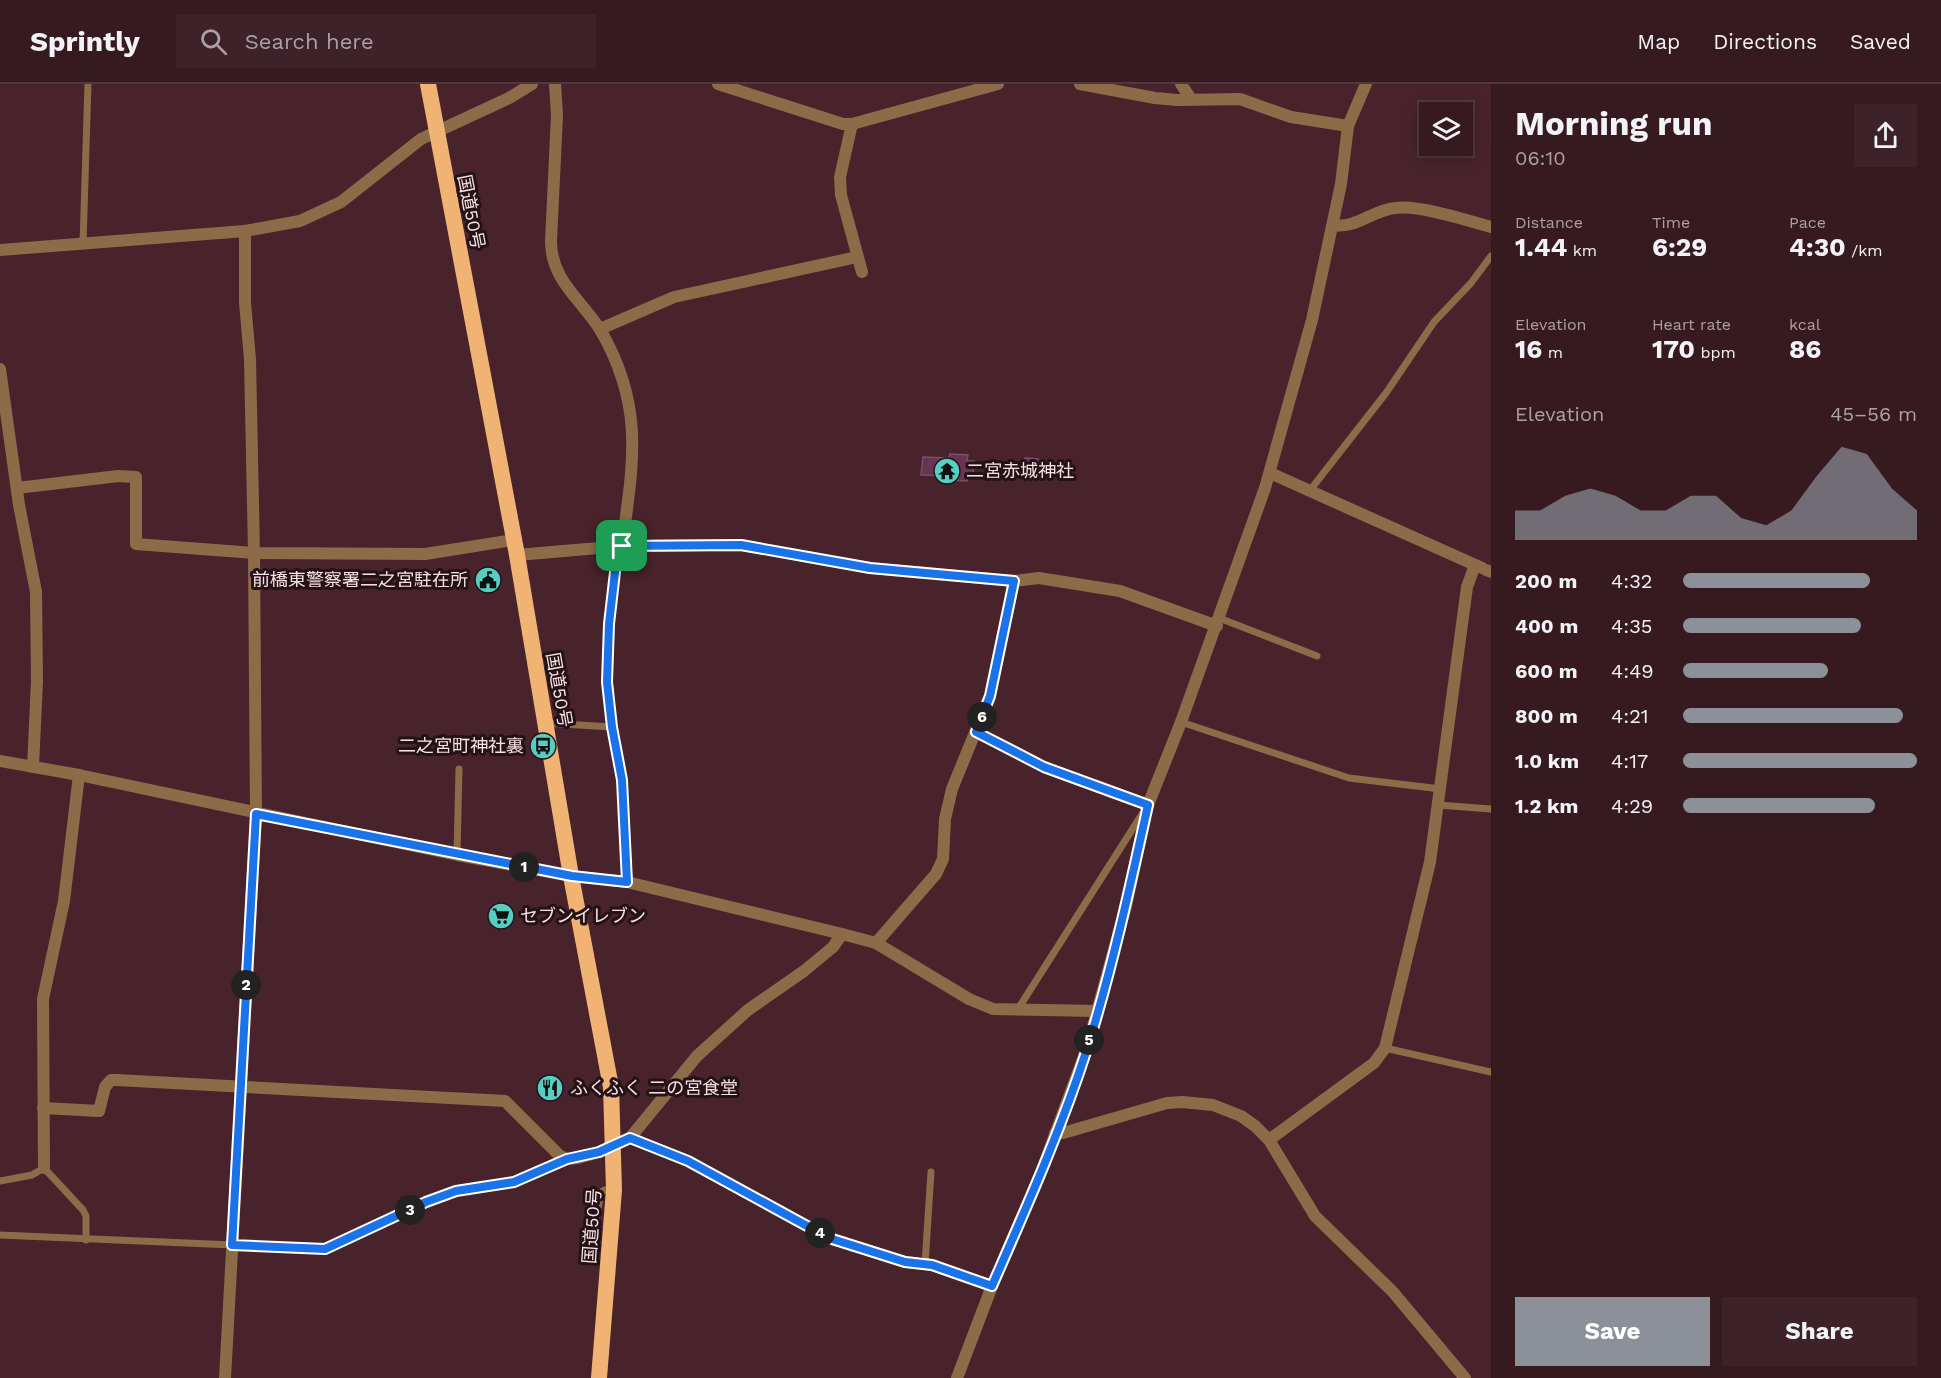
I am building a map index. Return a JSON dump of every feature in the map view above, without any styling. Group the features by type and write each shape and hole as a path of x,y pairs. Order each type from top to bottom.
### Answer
{"highway":[{"name":"国道50号","path":"428,84 515,548 572,876 622,1142 614,1190 599,1378"}],"street":[{"path":"0,250 244,231 300,221 341,202 421,139 509,98 532,84"},
{"path":"555,84 557,115 550,241 552,257 563,284 600,329 621,374 632,416 633,467 620,546"},
{"path":"718,84 843,124 852,124 998,84"},
{"path":"1080,84 1155,99 1240,99 1291,117 1348,126"},
{"path":"1182,84 1191,99"},
{"path":"957,1378 992,1286 1040,1175 1087,1048 1126,906 1148,805 1218,622 1270,473 1312,320 1341,184 1348,126 1366,84"},
{"path":"852,124 840,186 862,272"},
{"path":"1333,225 1347,225 1397,207 1452,216 1491,227"},
{"path":"225,1378 256,814 250,359 245,303 244,231"},
{"path":"600,329 674,297 857,257"},
{"path":"0,369 17,488 36,592 37,681 33,767"},
{"path":"1269,1140 1374,1063 1385,1048 1425,884 1441,789 1467,587 1484,569 1311,489 1270,473"},
{"path":"17,488 118,476 136,477 136,544 254,554 425,554 515,548 741,545 870,568 1014,581 1039,578 1120,591 1218,622"},
{"path":"876,943 936,874 943,859 945,819 952,789 990,696 1014,581"},
{"path":"976,732 1044,767 1148,805"},
{"path":"0,761 79,775 457,855 572,876 627,882 876,943 969,999 993,1009 1097,1011"},
{"path":"44,1168 43,999 64,901 79,775"},
{"path":"43,1108 99,1111 105,1087 111,1080 505,1101 559,1155 567,1159 599,1152 622,1142 697,1056 748,1010 804,971 833,947 842,934"},
{"path":"1055,1133 1063,1133 1167,1103 1182,1102 1227,1109 1241,1116 1269,1140 1315,1216 1393,1292 1465,1378"},
{"path":"622,1142 688,1161 829,1238 905,1262 925,1264 992,1286"}],"lane":[{"path":"83,244 88,84"},
{"path":"1311,489 1386,393 1434,322 1471,283 1491,256"},
{"path":"620,546 609,624 607,682 612,727 622,780 627,882"},
{"path":"1218,622 1317,656"},
{"path":"1181,722 1349,778 1441,789"},
{"path":"545,723 612,727"},
{"path":"457,855 459,770"},
{"path":"1018,1009 1148,805"},
{"path":"1438,805 1491,809"},
{"path":"1385,1048 1491,1072"},
{"path":"0,1235 325,1249 426,1202 456,1191 514,1182 567,1159"},
{"path":"0,1181 32,1175 44,1168 86,1216 86,1239"},
{"path":"925,1264 931,1172"},
{"path":"587,1255 591,1248 601,1192 614,1190"}],"building":[{"name":"二宮赤城神社","path":"950,454 968,455 967,461 974,461 973,476 967,476 967,481 948,480 948,476 921,475 923,457 949,458"},
{"path":"1025,458 1038,459 1038,478 1025,478"}],"place":[{"name":"二宮赤城神社","path":"947,471"},
{"name":"前橋東警察署二之宮駐在所","path":"488,580"},
{"name":"二之宮町神社裏","path":"543,746"},
{"name":"セブンイレブン","path":"501,916"},
{"name":"ふくふく 二の宮食堂","path":"550,1088"}],"route":[{"path":"741,545 870,568 1014,581 990,696 976,732 1044,767 1148,805 1126,906 1087,1048 1040,1175 992,1286 932,1265 905,1262 829,1238 688,1161 630,1138 599,1152 567,1159 514,1182 456,1191 426,1202 325,1249 232,1245 256,814 457,855 572,876 627,882 622,780 612,727 607,682 609,624 618,546 622,546 741,545"}]}
